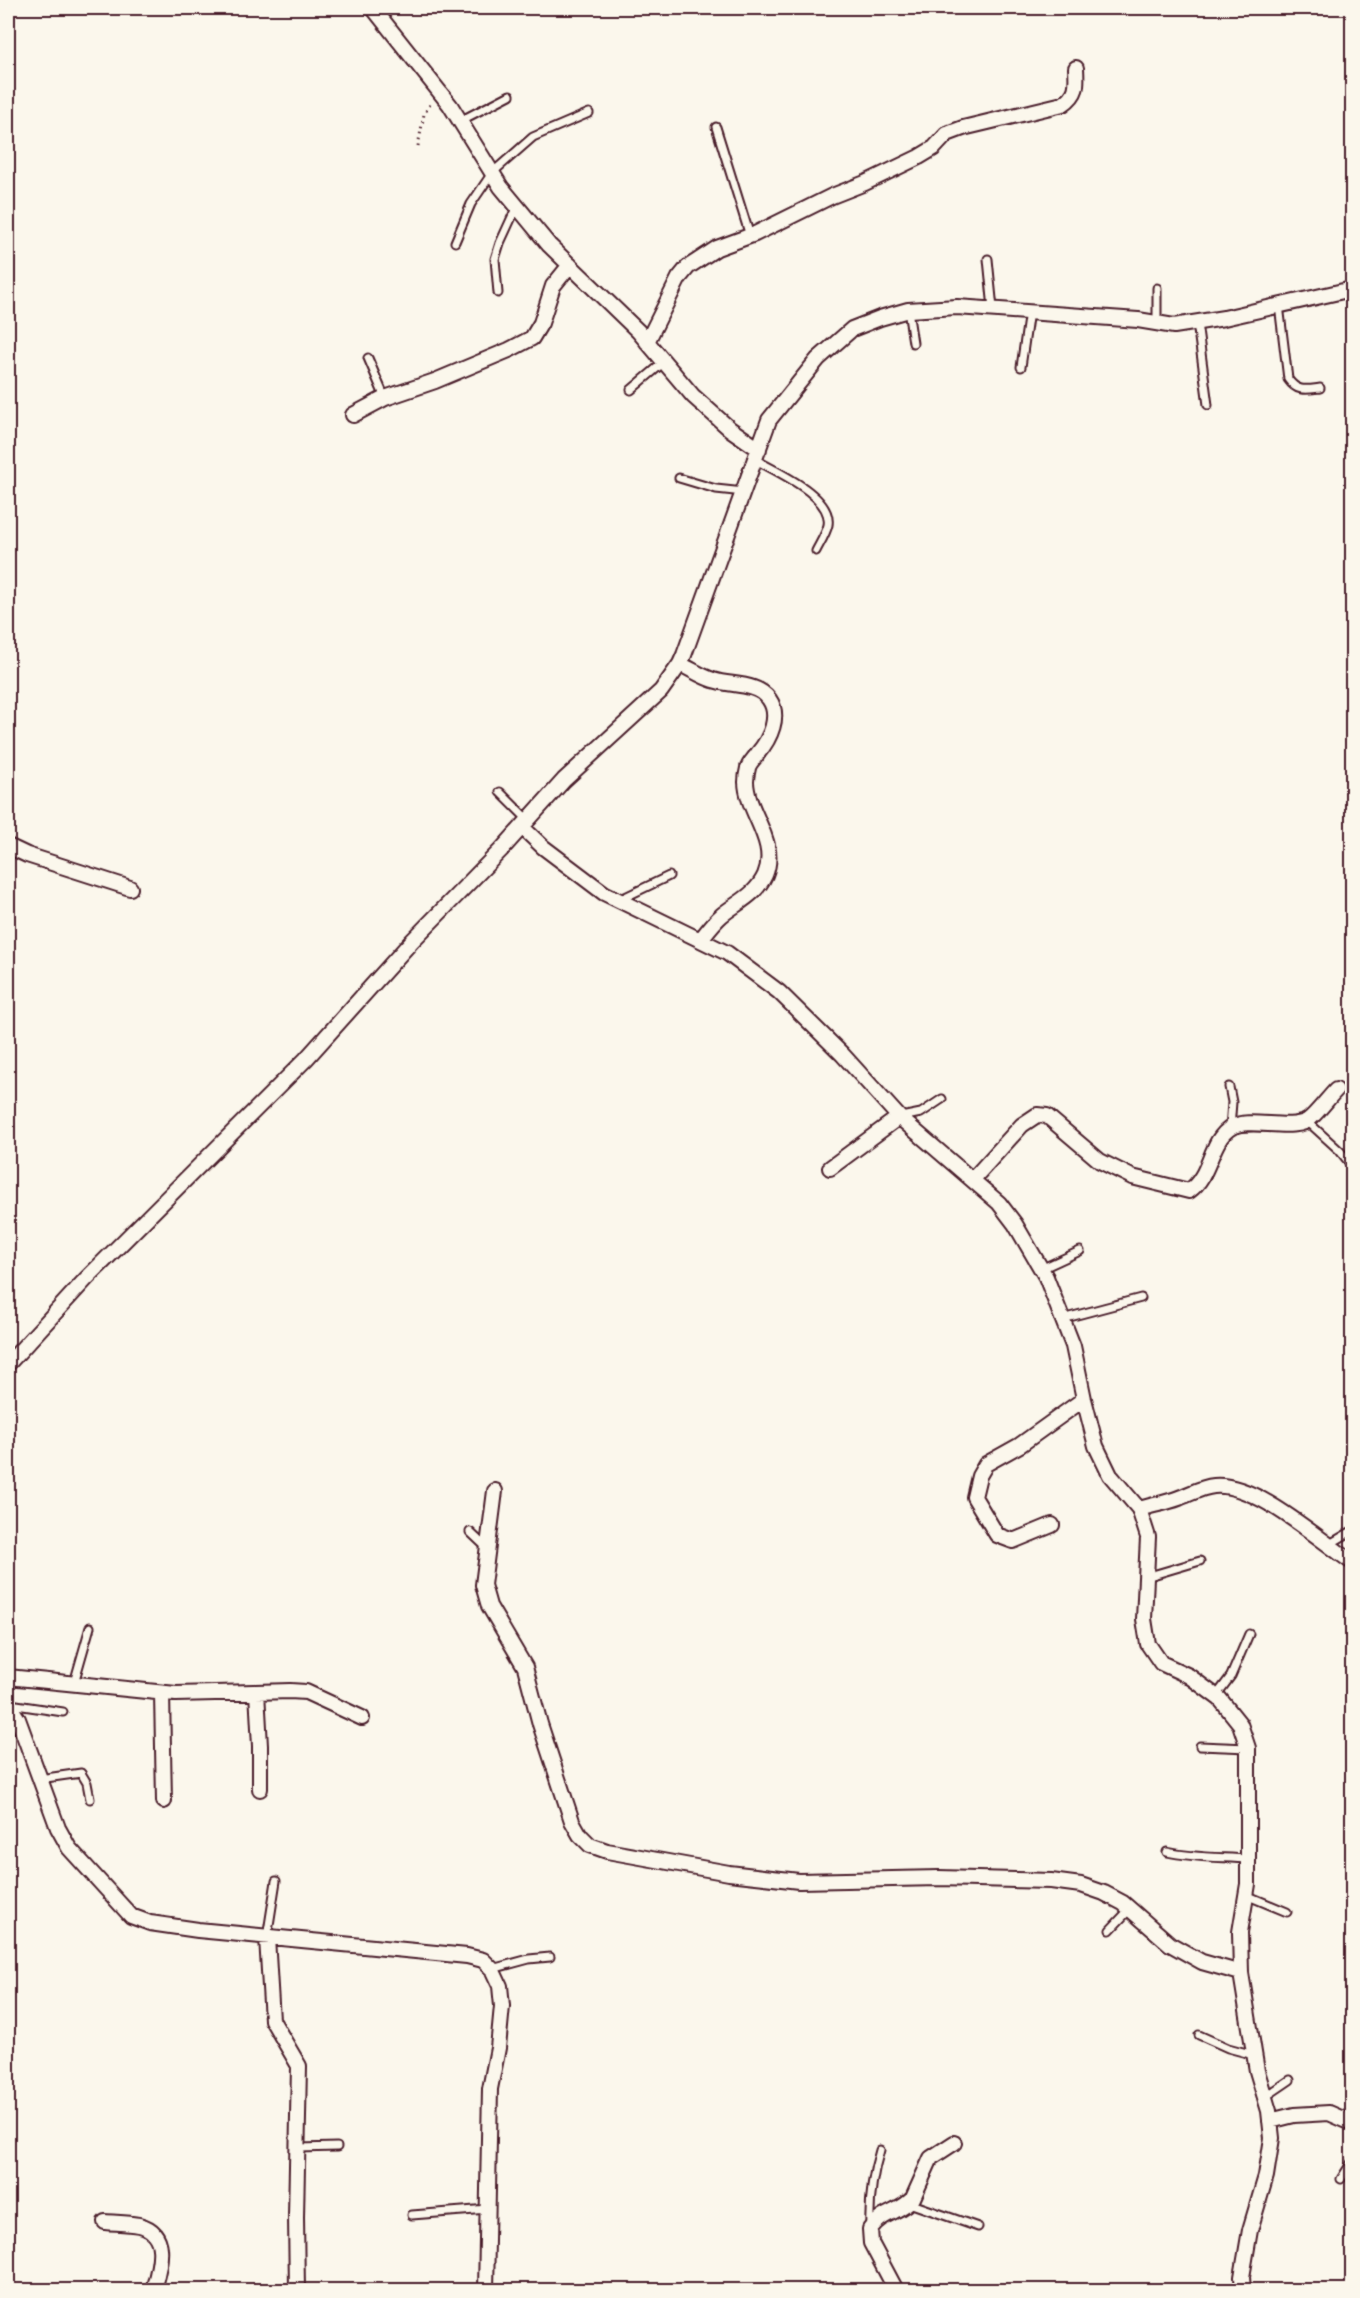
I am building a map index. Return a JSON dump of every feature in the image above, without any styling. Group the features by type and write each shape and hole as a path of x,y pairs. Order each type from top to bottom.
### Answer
{"street":[{"path":"373,8 442,95 492,172 549,244 647,342 693,396 758,455"},
{"path":"647,342 679,278 688,267 717,248 750,236 919,157 934,148 947,134 963,128 1063,104 1072,98 1077,84 1076,68"},
{"path":"353,415 385,398 435,381 532,338 541,324 553,286 570,265"},
{"path":"8,1364 86,1280 306,1059 412,941 525,824 564,780 661,691 682,660 769,420 818,359 852,329 908,310 957,307 1138,320 1174,327 1353,289"},
{"path":"682,660 714,681 736,683 767,696 775,710 773,728 748,766 746,784 763,830 768,854 766,872 758,887 743,902 713,924 701,939"},
{"path":"525,824 543,847 595,886 728,953 779,992 842,1054 899,1117 973,1179 1005,1210 1041,1269 1073,1346 1096,1446 1110,1475 1139,1509 1148,1537 1144,1619 1148,1644 1161,1663 1189,1676 1216,1696 1240,1724 1248,1748 1248,1859 1246,1895 1240,1932 1241,1973 1254,2055 1265,2097 1272,2138 1266,2176 1250,2230 1242,2277 1243,2290"},
{"path":"8,846 27,855 130,888"},
{"path":"973,1179 1022,1125 1037,1115 1047,1116 1100,1161 1132,1177 1189,1191 1199,1184 1214,1148 1230,1128 1236,1125 1307,1121 1336,1090"},
{"path":"830,1168 899,1117"},
{"path":"1052,1525 1013,1541 1001,1537 992,1528 974,1497 975,1484 986,1464 1020,1445 1084,1399"},
{"path":"1139,1509 1177,1499 1210,1486 1225,1485 1245,1490 1262,1500 1353,1562"},
{"path":"495,1491 483,1585 489,1606 525,1667 540,1724 572,1821 580,1835 591,1845 607,1851 643,1858 799,1881 939,1878 1081,1885 1104,1893 1130,1909 1170,1944 1202,1962 1241,1973"},
{"path":"8,1677 176,1694 306,1692 362,1718"},
{"path":"257,1692 260,1789"},
{"path":"162,1693 164,1801"},
{"path":"8,1704 18,1719 58,1828 69,1848 132,1916 150,1923 267,1938 467,1956 483,1960 492,1969 500,1986 502,2006 498,2048 490,2089 486,2290"},
{"path":"267,1938 272,2020 300,2066 296,2217 297,2290"},
{"path":"1270,2121 1311,2113 1329,2113 1353,2123"},
{"path":"896,2290 871,2243 870,2229 883,2215 913,2198 931,2158 954,2143"},
{"path":"105,2222 140,2225 154,2232 159,2239 161,2261 153,2290"}],"lane":[{"path":"460,121 510,95"},
{"path":"455,242 471,204 492,172 534,137 589,113"},
{"path":"716,127 750,236"},
{"path":"498,293 495,259 517,206"},
{"path":"988,259 993,309"},
{"path":"1156,288 1157,325"},
{"path":"1280,305 1288,379 1293,386 1302,390 1320,388"},
{"path":"908,310 913,343"},
{"path":"1022,368 1029,311"},
{"path":"1197,323 1208,405"},
{"path":"368,358 385,398"},
{"path":"631,390 664,362"},
{"path":"758,455 823,504 828,518 828,527 816,550"},
{"path":"680,478 716,489 744,492"},
{"path":"500,792 525,824"},
{"path":"619,900 669,876"},
{"path":"1229,1088 1232,1102 1230,1128"},
{"path":"899,1117 921,1113 942,1099"},
{"path":"1307,1121 1353,1166"},
{"path":"1041,1269 1080,1251"},
{"path":"1062,1319 1141,1298"},
{"path":"1328,1545 1353,1531"},
{"path":"470,1532 488,1549"},
{"path":"1146,1577 1200,1561"},
{"path":"74,1683 90,1627"},
{"path":"1216,1696 1231,1676 1249,1635"},
{"path":"8,1704 63,1712"},
{"path":"1200,1746 1248,1748"},
{"path":"39,1779 81,1773 87,1783 90,1799"},
{"path":"1167,1852 1192,1857 1209,1855 1248,1859"},
{"path":"267,1938 276,1881"},
{"path":"1246,1895 1287,1912"},
{"path":"1110,1930 1130,1909"},
{"path":"492,1969 529,1959 550,1957"},
{"path":"1199,2035 1228,2048 1254,2055"},
{"path":"1265,2097 1290,2080"},
{"path":"299,2148 337,2147"},
{"path":"870,2229 870,2190 880,2150"},
{"path":"1341,2179 1353,2162"},
{"path":"909,2202 978,2227"},
{"path":"411,2215 488,2209"}],"path":[{"path":"418,146 424,114 431,103 442,95"}]}
